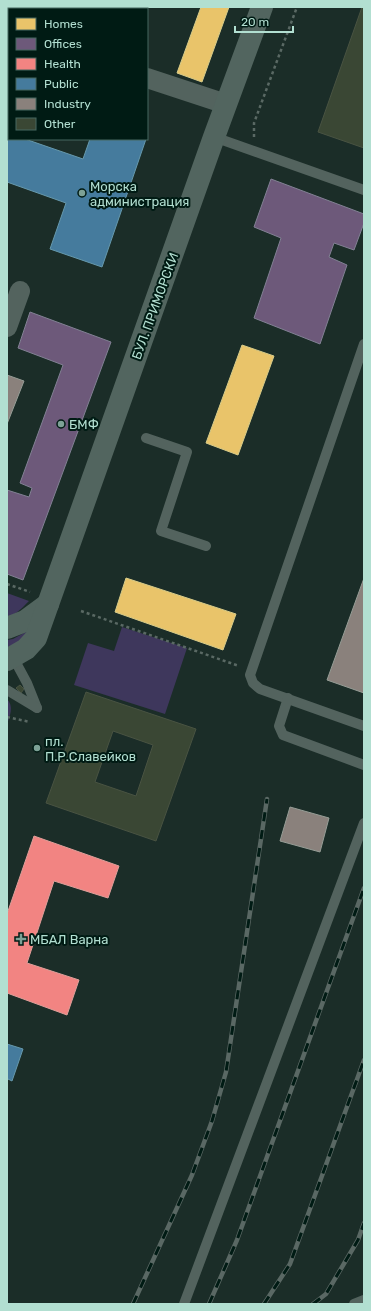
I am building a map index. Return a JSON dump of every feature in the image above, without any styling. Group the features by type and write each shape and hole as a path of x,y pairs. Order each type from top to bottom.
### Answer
{"main road":[{"name":"БУЛ. ПРИМОРСКИ","path":"9,658 26,650 36,638 214,137 262,7"},
{"path":"7,628 25,621 48,604"}],"street":[{"path":"148,78 226,104"},
{"path":"7,327 20,291"}],"lane":[{"path":"214,137 364,190"},
{"path":"364,344 251,670 251,679 256,686 364,726"},
{"path":"146,438 187,452 161,531 206,546"},
{"path":"7,690 38,708 26,683 9,658"},
{"path":"288,698 278,726 283,735 364,764"},
{"path":"184,1304 364,823"},
{"path":"354,1304 364,1300"}],"path":[{"path":"253,151 254,123 297,7"},
{"path":"80,611 251,670"},
{"path":"7,717 33,723"}],"shaded area":[{"path":"7,593 29,601 16,613 7,617"},
{"path":"122,627 187,648 165,714 74,685 88,643 114,651"},
{"path":"33,628 19,643 7,649 7,640 13,639"},
{"path":"7,699 11,708 7,724"}],"building: Homes":[{"path":"105,7 141,7 140,8"},
{"path":"201,7 229,7 202,82 177,73"},
{"path":"242,345 274,356 238,455 206,443"},
{"path":"126,578 236,614 223,650 115,612"}],"building: Offices":[{"path":"271,179 364,214 364,223 354,250 334,243 329,257 347,265 320,344 254,318 281,238 254,227"},
{"name":"БМФ","path":"30,312 111,342 23,580 7,574 7,490 29,497 32,488 20,483 63,365 18,348"}],"building: Health":[{"name":"МБАЛ Варна","path":"34,836 119,866 108,898 54,881 27,963 79,980 67,1015 7,993 7,914"}],"building: Public":[{"name":"Морска администрация","path":"7,133 8,140 28,140 83,159 90,140 146,140 102,267 50,249 66,203 7,182"},
{"path":"7,1044 23,1049 12,1081 8,1079 7,1082"}],"building: Industry":[{"path":"7,375 24,381 7,424"},
{"path":"364,578 364,693 327,680"},
{"path":"290,807 329,818 320,852 280,841"}],"building: Other":[{"path":"362,7 364,7 364,148 318,132"},
{"path":"20,685 24,689 21,693 16,688"},
{"path":"86,692 196,729 156,841 46,803","holes":["113,731 153,745 136,796 95,782"]}],"railway":[{"path":"133,1304 192,1175 212,1121 226,1072 267,799"},
{"path":"209,1304 237,1240 364,888"},
{"path":"264,1304 290,1264 364,1060"},
{"path":"313,1304 326,1294 358,1240 364,1223"}],"place":[{"name":"Морска администрация","path":"82,193"},
{"name":"БМФ","path":"61,424"},
{"name":"пл. П.Р.Славeйков","path":"37,748"},
{"name":"МБАЛ Варна","path":"21,939"}]}
